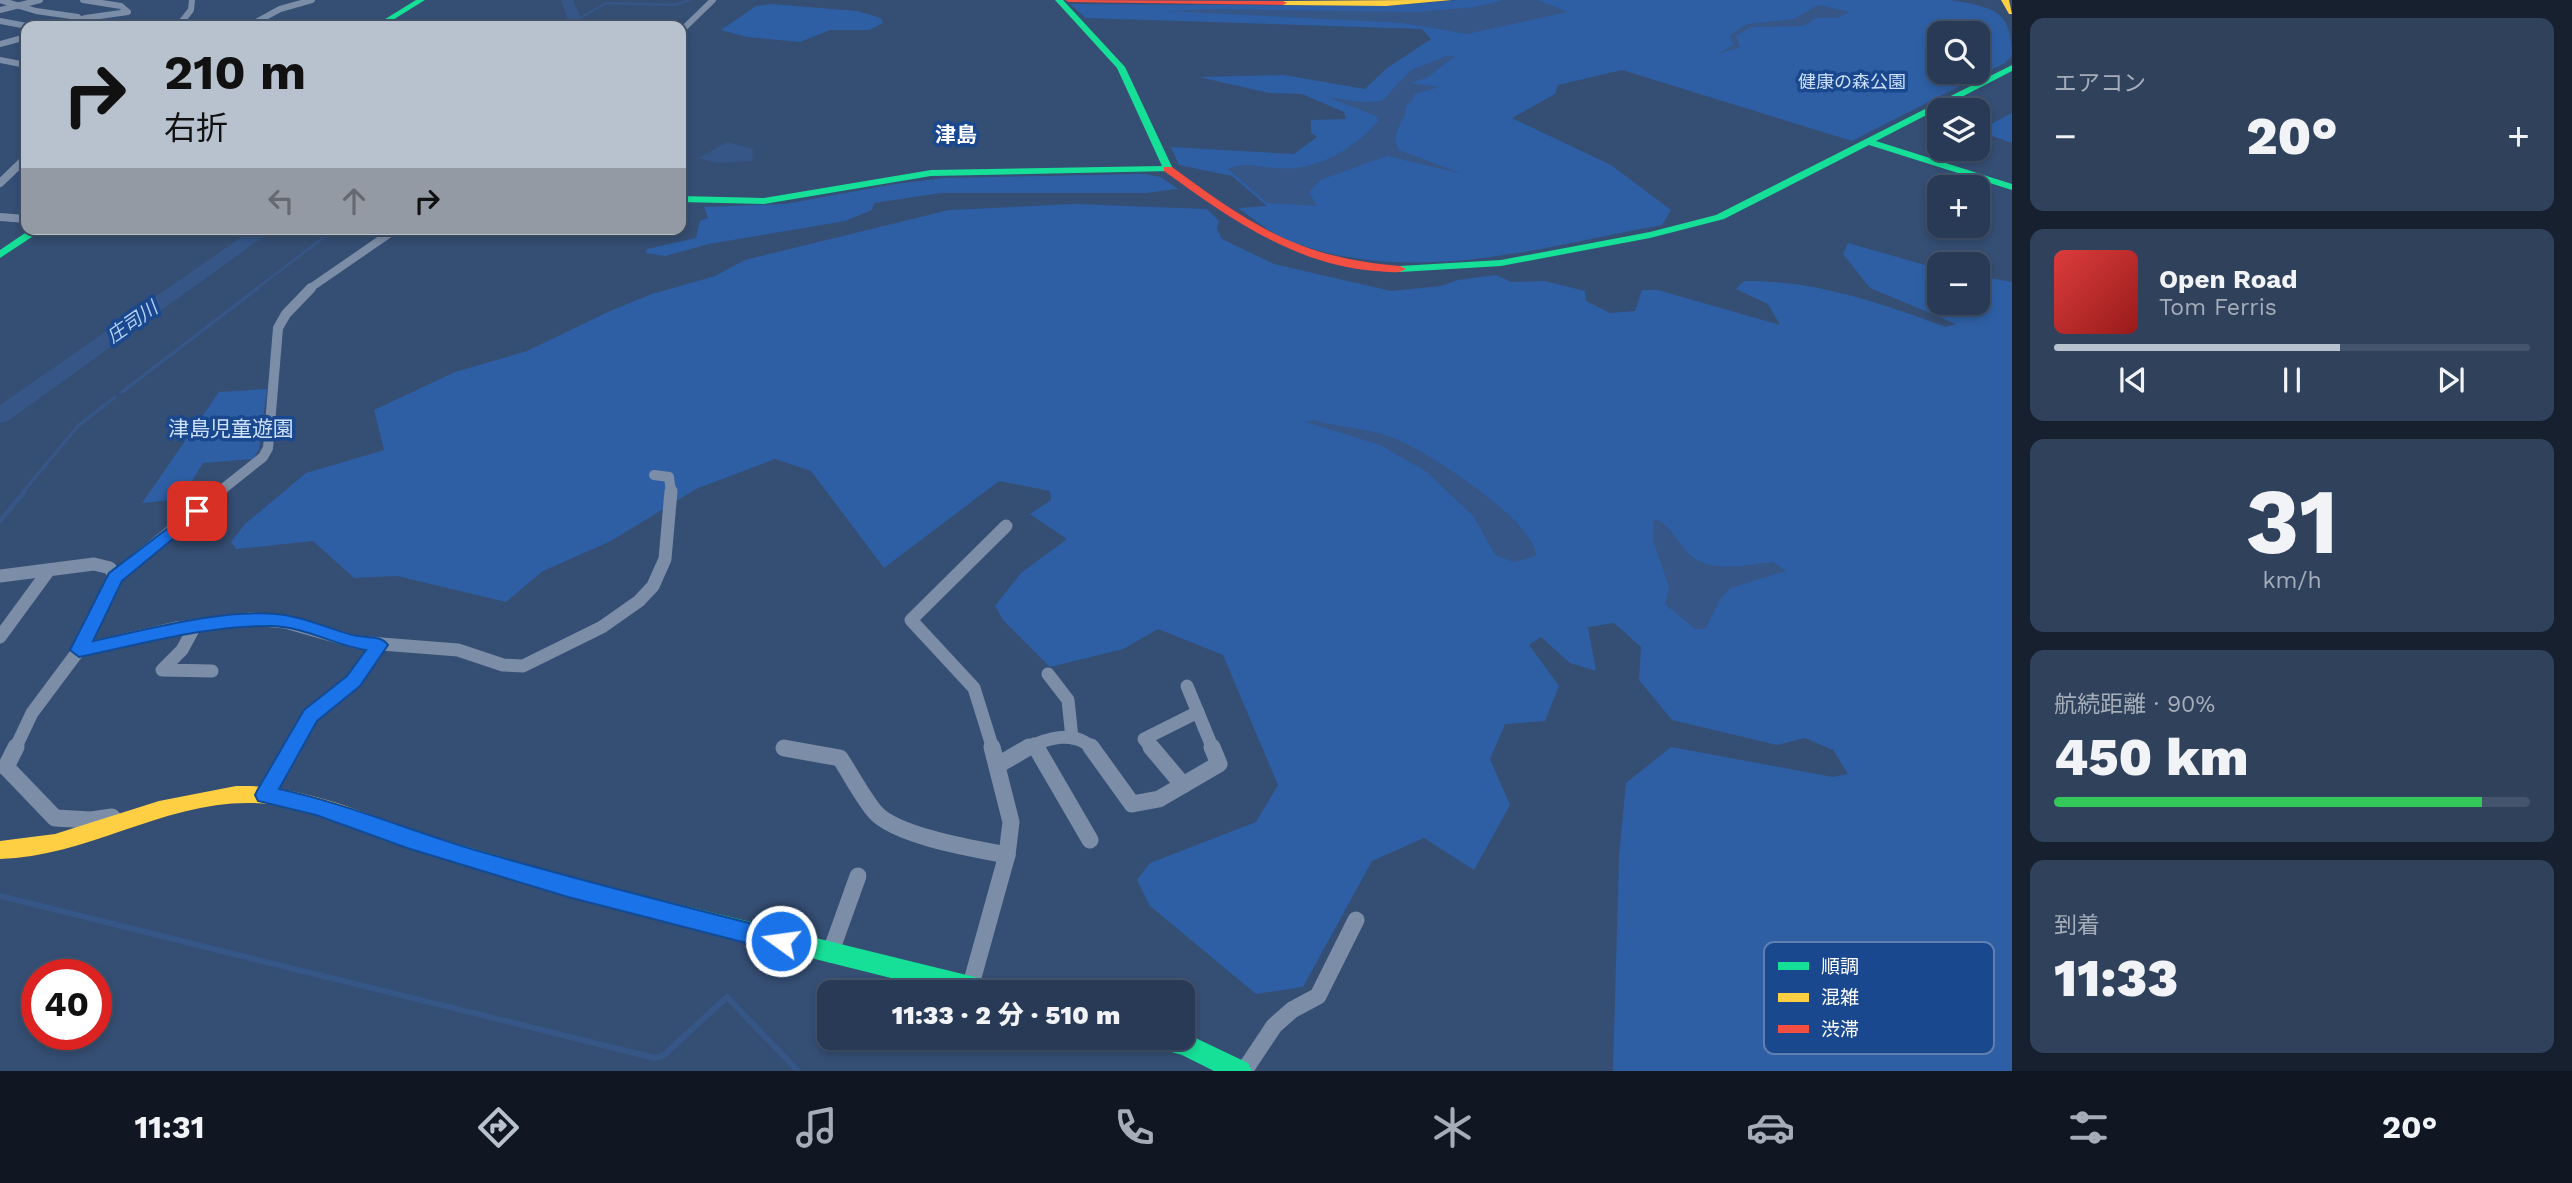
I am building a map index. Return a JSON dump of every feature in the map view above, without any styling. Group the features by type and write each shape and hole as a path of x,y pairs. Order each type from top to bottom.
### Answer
{"street":[{"path":"0,0 15,6 85,18"},
{"path":"0,10 40,0"},
{"path":"75,21 128,12 121,6 83,0"},
{"path":"182,21 191,10 192,0"},
{"path":"258,21 280,9 312,0"},
{"path":"376,21 412,0"},
{"path":"386,21 421,0"},
{"path":"686,26 713,0"},
{"path":"1059,0 1121,67 1171,171 1241,223 1270,239 1348,264 1397,270 1462,270 1696,225 1760,198 2012,68"},
{"path":"1069,0 1386,4 1448,0"},
{"path":"2005,0 2012,12"},
{"path":"0,21 21,25"},
{"path":"0,44 21,38"},
{"path":"0,60 21,64"},
{"path":"1869,142 2012,187"},
{"path":"0,183 21,163"},
{"path":"686,199 764,201 931,173 1171,171"},
{"path":"0,217 21,219"},
{"path":"0,244 21,231"},
{"path":"0,255 29,235"},
{"path":"143,814 91,820 55,818 3,767 32,713 79,650 115,577 263,457 268,448 278,328 282,317 302,295 387,235"},
{"path":"79,650 195,626 272,620 304,625 354,642 379,645 422,644 474,653 513,668 523,666 617,618 653,586 662,568 672,483 669,477 654,475"},
{"path":"973,980 1007,855 1012,822 974,688 911,620 1006,526"},
{"path":"0,576 103,565 110,568 115,577"},
{"path":"0,637 49,570"},
{"path":"195,626 182,650 162,670 212,670"},
{"path":"265,795 311,716 354,681 379,645"},
{"path":"1048,674 1068,700 1072,738"},
{"path":"998,765 1034,744 1072,738 1090,745 1132,804 1159,799 1219,764 1187,686"},
{"path":"1183,785 1144,739 1198,712"},
{"path":"1034,744 1063,789 1090,841"},
{"path":"783,748 840,758 877,813 889,823 956,846 1007,855"},
{"path":"0,850 30,851 143,814 211,798 265,795 317,806 407,838 568,887 938,980"},
{"path":"831,954 858,876"},
{"path":"1195,1049 1242,1071 1266,1031 1291,1007 1318,996 1356,920"}],"green space":[{"name":"健康の森公園","path":"1458,0 1951,0 1997,13 2008,29 2012,56 1990,71 1990,21 1927,21 1927,84 1964,84 1936,98 1927,98 1927,103 1852,141 1622,70 1558,85 1555,94 1512,118 1611,165 1671,210 1662,225 1477,259 1384,261 1337,255 1277,235 1238,208 1267,206 1232,176 1179,165 1171,147 1294,154 1317,137 1311,133 1311,120 1346,119 1344,112 1302,94 1269,93 1199,77 1284,75 1365,89 1387,68 1431,39 1422,29 1086,18 1070,4 1386,6"},
{"path":"771,4 857,11 881,18 883,23 869,30 830,30 800,42 747,37 721,30 756,6"},
{"path":"2012,113 2012,143 1990,135 1990,125"},
{"path":"1144,174 1161,177 1178,189 1145,193 941,193 874,203 872,210 845,221 709,244 665,256 646,253 647,249 696,238 700,221 708,218 704,207 785,204 944,178"},
{"path":"1074,204 1207,209 1219,221 1217,229 1222,239 1274,264 1391,291 1441,286 1458,280 1495,275 1512,282 1545,281 1585,291 1586,301 1610,313 1635,311 1642,290 1658,290 1780,325 1768,304 1736,289 1744,281 1770,282 1796,284 1846,295 1946,327 1956,324 1934,315 1990,315 1990,278 2012,282 2012,1071 1613,1071 1619,857 1626,783 1671,747 1833,777 1848,774 1833,750 1805,738 1777,745 1672,720 1639,680 1641,647 1614,623 1588,627 1596,671 1570,663 1541,637 1529,645 1559,686 1545,721 1505,724 1490,759 1510,805 1474,870 1424,838 1372,861 1303,987 1256,994 1150,906 1137,880 1150,863 1256,822 1278,785 1223,655 1158,629 1123,649 1050,667 1003,620 995,606 1021,573 1067,539 1030,514 1051,500 1050,491 999,481 884,568 811,471 775,459 696,489 611,541 543,571 506,602 397,576 354,578 313,541 236,549 231,542 245,524 306,473 384,450 374,410 455,372 527,351 610,311 652,294 715,276 745,260 949,210"},
{"path":"1848,243 1927,266 1927,312 1870,288 1843,254"},
{"name":"津島児童遊園","path":"267,389 259,449 253,459 203,463 181,499 142,503 219,392"}],"shaded area":[{"path":"1503,0 1538,0 1568,12 1467,34 1402,23 1168,11 1215,9 1417,12 1475,7"},
{"path":"1818,5 1850,12 1837,18 1816,18 1804,26 1751,27 1736,36 1740,47 1718,54 1734,44 1729,36 1747,24 1794,19"},
{"path":"1447,56 1455,56 1428,77 1411,83 1439,87 1415,94 1406,106 1396,143 1399,150 1463,174 1387,156 1320,180 1309,192 1317,206 1267,203 1228,169 1245,165 1291,168 1319,163 1332,157 1357,141 1378,121 1376,116 1327,97 1361,102 1382,101 1411,70"},
{"path":"728,142 753,149 752,161 717,163 698,158"},
{"path":"1314,420 1394,438 1453,471 1518,524 1531,541 1536,556 1514,562 1495,555 1474,517 1427,472 1380,445 1306,422"},
{"path":"1654,519 1666,526 1690,555 1701,562 1724,567 1773,562 1786,571 1731,588 1721,598 1705,629 1695,629 1665,604 1669,587 1653,540"}],"waterway":[{"name":"庄司川","path":"567,0 575,21"},
{"path":"575,21 606,3 675,5 690,0"},
{"name":"庄司川","path":"0,416 256,235"},
{"path":"256,289 327,235"},
{"path":"122,392 258,288"},
{"path":"23,492 78,426 115,397"},
{"path":"0,521 25,491"},
{"path":"0,896 655,1058 664,1055 727,997 798,1071"}],"traffic: fast":[{"path":"386,21 421,0"},
{"path":"686,199 764,201 931,173 1168,169 1121,67 1059,0"},
{"path":"1400,269 1501,263 1650,235 1720,217 2012,68"},
{"path":"1869,142 2012,187"},
{"path":"0,255 30,235"},
{"path":"415,840 568,887 943,980"},
{"path":"1195,1049 1240,1071"}],"traffic: slow":[{"path":"1283,3 1386,4 1448,0"},
{"path":"2005,0 2012,12"},
{"path":"0,850 19,850 55,843 126,819 189,802 251,794 304,802 415,840"}],"traffic: jam":[{"path":"1069,0 1283,3"},
{"path":"1168,169 1249,225 1302,251 1364,266 1400,269"}],"district":[{"name":"津島","path":"956,134"}],"route":[{"path":"197,511 115,577 79,650 195,626 230,621 272,620 304,625 354,642 379,645 354,681 311,716 265,795 317,806 407,838 568,887 781,941"}]}
